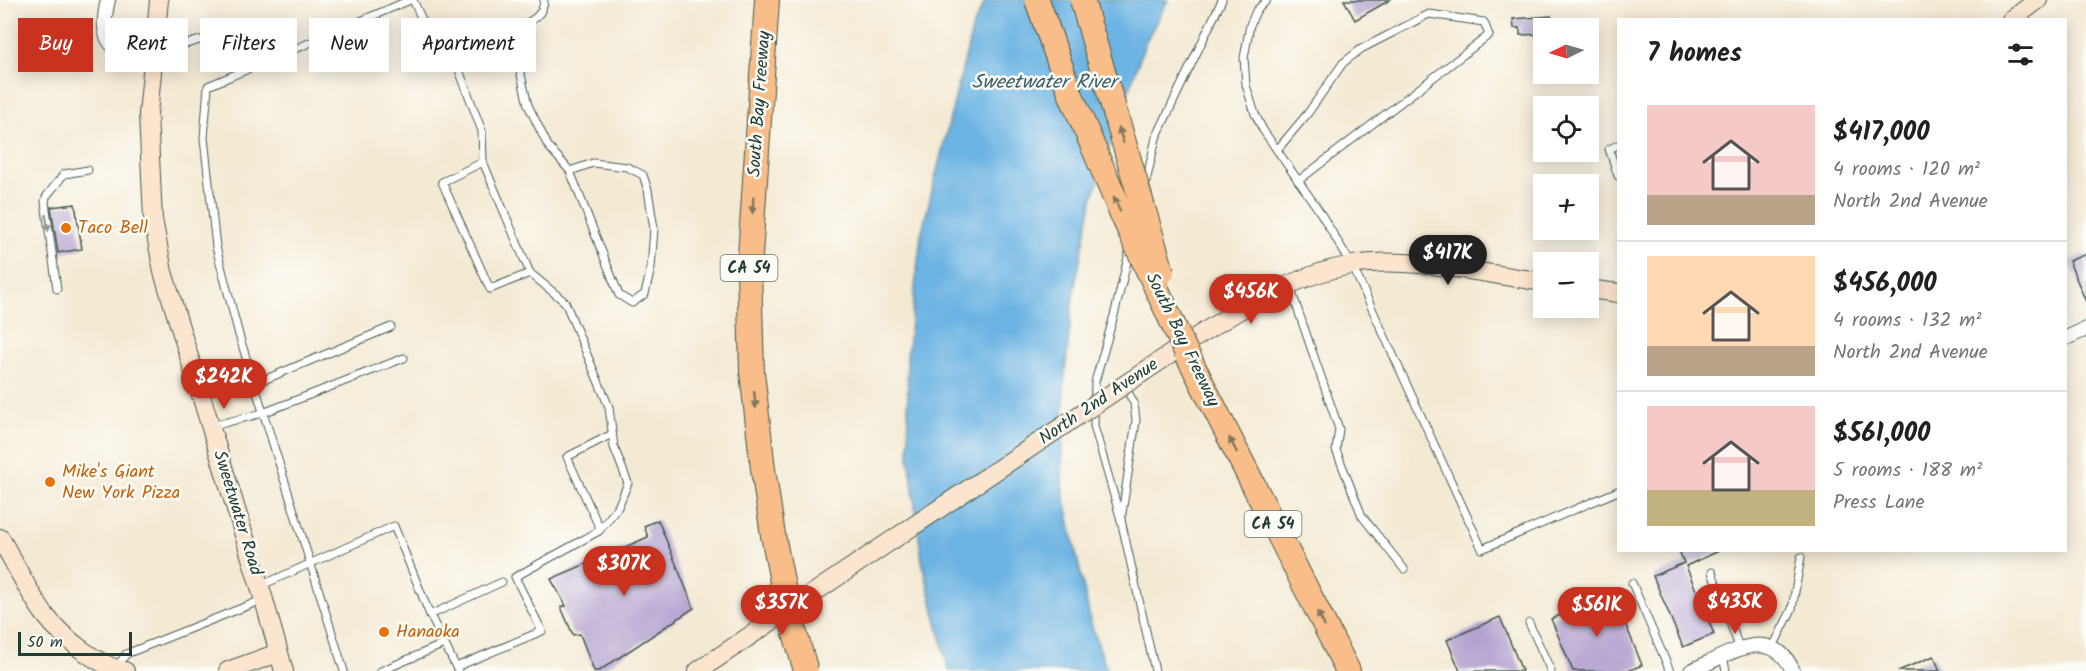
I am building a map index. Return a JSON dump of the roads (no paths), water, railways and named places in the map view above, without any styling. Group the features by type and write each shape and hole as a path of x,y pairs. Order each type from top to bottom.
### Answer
{"highway":[{"name":"South Bay Freeway","path":"768,0 749,271 752,372 773,535 786,602 806,671"},
{"name":"South Bay Freeway","path":"1037,0 1071,95 1120,210 1186,352 1348,671"},
{"path":"1082,0 1186,352"}],"street":[{"path":"105,28 103,23 108,0"},
{"name":"Sweetwater Road","path":"157,18 159,0"},
{"path":"2014,18 2038,0"},
{"name":"Sweetwater Road","path":"152,72 148,114 153,219 163,272 284,671"},
{"name":"North 2nd Avenue","path":"698,671 1145,370 1233,313 1289,285 1352,265 1387,262 1533,281"},
{"path":"1599,290 1617,293"},
{"path":"2067,338 2086,329"},
{"path":"0,538 46,616 78,648 111,668"},
{"path":"1691,671 1725,664 1740,650 1761,644 1776,649 1788,660 1793,671"},
{"path":"228,671 278,653"}],"lane":[{"path":"111,668 126,654 262,593 310,564 394,526 430,615 457,669 542,631 515,577 600,529 618,507 628,483 614,447 609,407 565,302 530,273 483,162 482,131 456,62 435,48 412,0 208,86 204,138 216,247 239,335 310,564 344,671"},
{"path":"544,0 544,6 534,19 519,27 513,40 528,105 548,146 570,171 619,295 632,303 645,294 651,268 654,229 648,190 643,175 627,168 593,163 570,171"},
{"path":"1155,671 1121,520 1094,426 1095,382 1115,312 1156,138 1222,0"},
{"path":"1261,0 1247,37 1244,58 1246,85 1255,114 1352,265 1482,549 1617,491"},
{"path":"1256,11 1267,0"},
{"path":"1277,150 1308,113 1343,63 1361,49 1429,14 1484,22 1489,35 1298,181"},
{"path":"1617,145 1609,148 1617,173"},
{"path":"483,162 442,182 490,289 530,273"},
{"path":"57,289 46,197 64,174 88,170"},
{"path":"1289,285 1339,429 1335,450 1362,516 1404,569"},
{"path":"254,384 391,327"},
{"path":"211,427 263,413 404,358"},
{"path":"1121,520 1136,422 1134,403 1124,385"},
{"path":"600,529 567,457 612,434"},
{"path":"1776,649 1792,609 1801,557"},
{"path":"1712,572 1740,650"},
{"path":"430,615 502,582"},
{"path":"1632,583 1670,671"},
{"path":"1529,623 1551,671"},
{"path":"381,671 444,644"}],"water":[{"name":"Sweetwater River","path":"986,0 1168,0 1145,43 1093,197 1073,295 1064,384 1062,486 1091,623 1107,671 949,671 922,561 909,456 907,357 921,235 973,26"}],"place":[{"name":"Taco Bell","path":"66,228"},
{"name":"Mike's Giant New York Pizza","path":"50,482"},
{"name":"Hanaoka","path":"384,632"}]}
